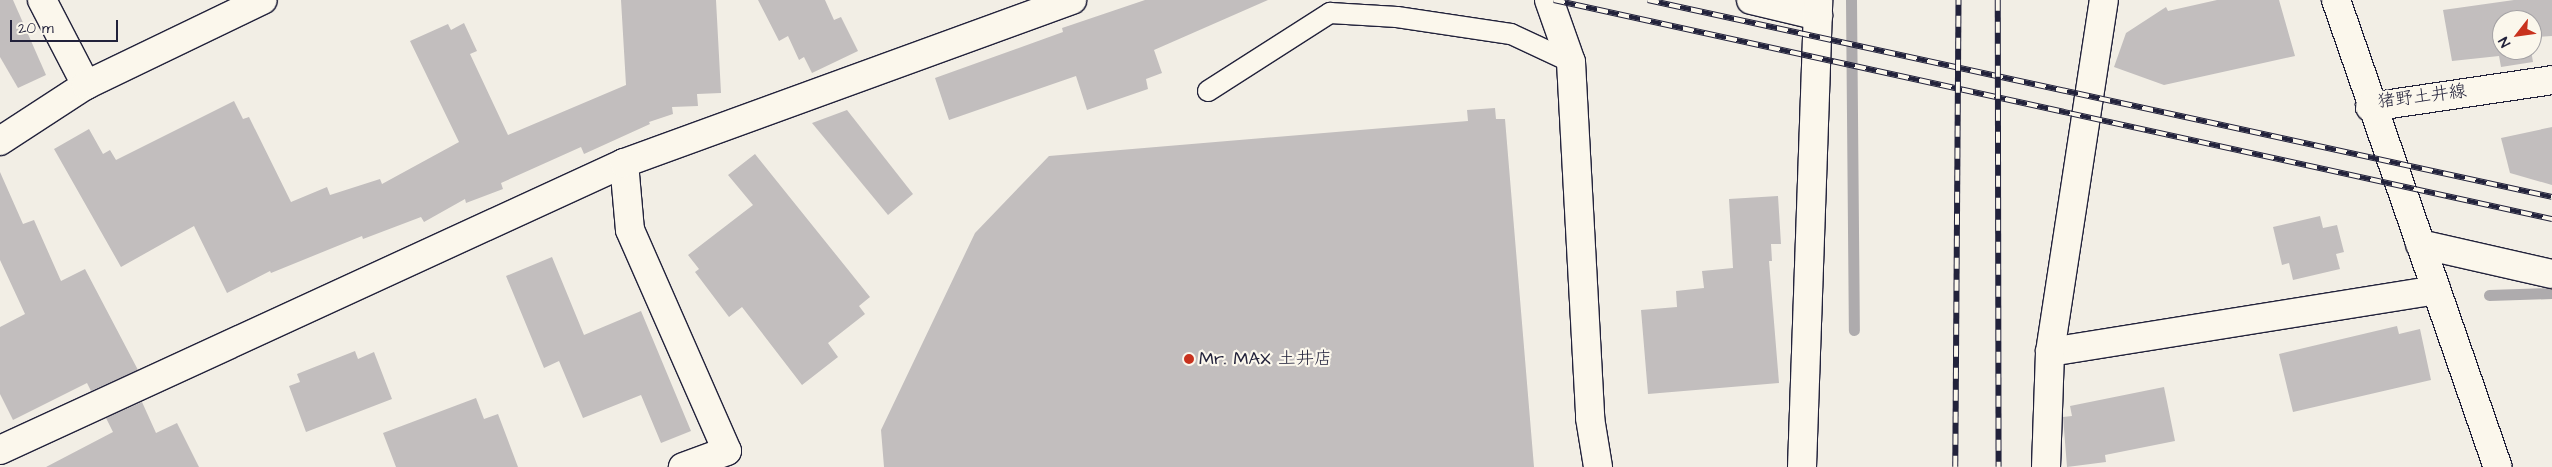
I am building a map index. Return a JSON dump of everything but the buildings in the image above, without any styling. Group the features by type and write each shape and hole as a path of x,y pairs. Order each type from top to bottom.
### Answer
{"street":[{"path":"42,0 86,85"},
{"path":"0,450 624,163 1072,0"},
{"path":"1549,0 1571,62 1590,418 1598,467"},
{"path":"1751,0 1818,8 1802,467"},
{"path":"2046,467 2050,352 2104,0"},
{"name":"猪野土井線","path":"2336,0 2370,107 2552,80"},
{"path":"0,141 86,85 258,1"},
{"path":"2370,107 2498,467"},
{"path":"624,163 630,230 726,451 683,467"},
{"path":"2420,244 2552,274"},
{"path":"2050,352 2436,290"}],"lane":[{"path":"1208,91 1330,13 1397,16 1511,34 1571,62"}],"waterway":[{"path":"1851,0 1854,330"},
{"path":"2489,295 2552,293"}],"railway":[{"path":"1554,0 2552,219"},
{"path":"1648,0 2552,197"},
{"path":"1955,467 1958,0"},
{"path":"1998,0 1999,467"}],"place":[{"name":"Mr. MAX 土井店","path":"1189,359"}]}
